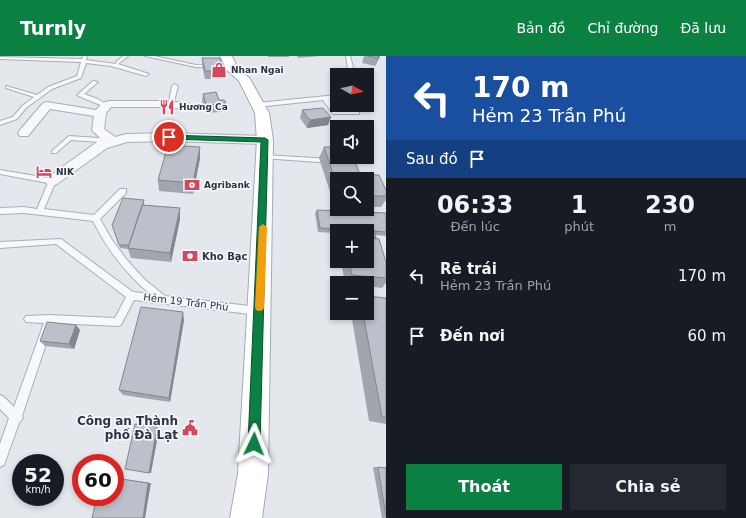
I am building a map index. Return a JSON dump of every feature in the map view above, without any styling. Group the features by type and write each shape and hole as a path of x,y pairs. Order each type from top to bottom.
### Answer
{"main road":[{"path":"236,66 262,114 265,148 253,474 246,518"},
{"path":"253,474 257,518"}],"street":[{"path":"113,141 104,136 98,130 103,110 109,104 186,106"},
{"path":"24,133 46,106 103,110"},
{"path":"52,181 102,145 126,138 169,137 265,148"}],"lane":[{"path":"118,63 126,56"},
{"path":"147,56 196,66 236,66"},
{"path":"348,56 351,68"},
{"path":"0,123 15,118 24,107 50,88 79,77 85,57"},
{"path":"0,58 85,57 132,66 146,74"},
{"path":"96,82 80,95 96,100 103,110"},
{"path":"170,105 175,86"},
{"path":"8,87 38,97"},
{"path":"325,98 335,113 357,114"},
{"path":"257,105 330,98"},
{"path":"54,152 69,138 113,141"},
{"path":"265,148 330,160"},
{"path":"0,172 52,181 40,212"},
{"path":"96,218 123,190"},
{"path":"0,211 24,210 96,218"},
{"path":"96,218 105,238 122,261 139,280 162,299"},
{"name":"Hẻm 19 Trần Phú","path":"0,245 58,241 131,296 259,311"},
{"path":"30,319 118,322 131,296"},
{"path":"0,461 17,418 50,319"},
{"path":"0,401 17,418"}],"building":[{"path":"368,56 379,56 378,58"},
{"path":"202,58 220,58 223,71 205,71"},
{"path":"216,92 219,100 224,100 226,102 221,104 206,105 203,94"},
{"path":"323,108 331,117 310,120 302,110"},
{"path":"168,145 200,147 193,183 158,180"},
{"path":"324,147 330,147 330,164 356,164 359,172 333,172"},
{"path":"374,175 379,175 386,190 386,196 374,196"},
{"path":"123,198 144,200 129,245 119,245 112,225"},
{"path":"142,205 180,208 170,253 128,248"},
{"path":"317,210 330,211 330,216 374,216 374,212 386,213 386,232 374,231 374,224 330,224 330,229 320,228"},
{"path":"374,239 379,239 386,262 386,278 352,275 350,268 374,268"},
{"path":"374,297 386,298 386,417 382,417 364,320 374,320"},
{"path":"141,307 183,312 169,398 119,390"},
{"path":"47,322 76,325 69,344 40,341"},
{"path":"135,424 157,427 149,473 125,469"},
{"path":"378,467 386,468 386,516"},
{"path":"124,479 148,483 143,518 92,518 95,506 124,506"}],"slow traffic":[{"path":"259,307 263,227"}],"place":[{"name":"Nhan Ngai","path":"219,70"},
{"name":"Hương Ca","path":"167,107"},
{"name":"NIK","path":"44,172"},
{"name":"Agribank","path":"192,185"},
{"name":"Kho Bạc","path":"190,256"},
{"name":"Công an Thành phố Đà Lạt","path":"190,428"}],"route":[{"path":"169,137 265,140 254,444"}]}
